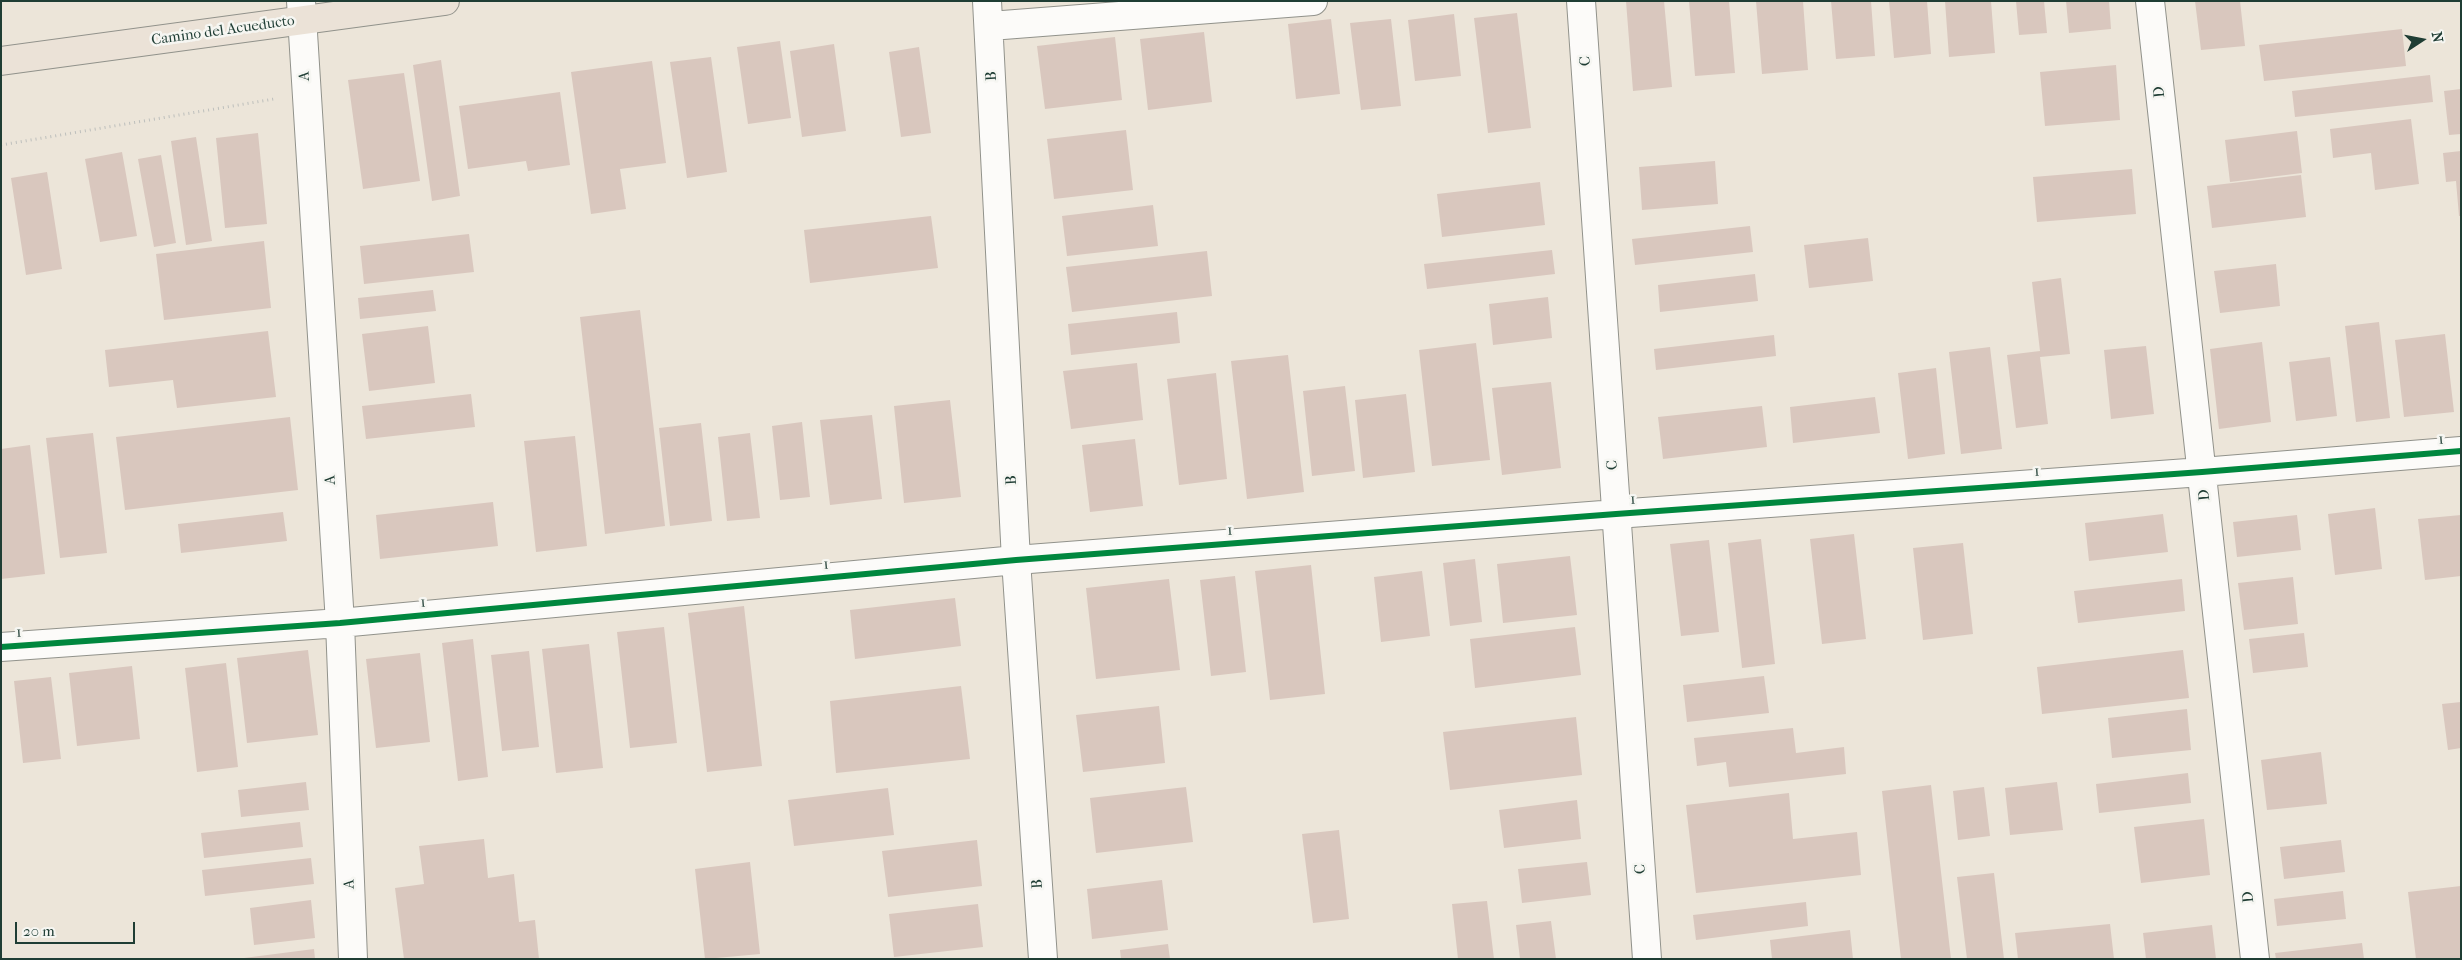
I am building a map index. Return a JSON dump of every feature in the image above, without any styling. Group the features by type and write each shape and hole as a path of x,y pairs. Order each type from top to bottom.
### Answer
{"main road":[{"name":"Camino del Acueducto","path":"1,61 302,11 445,1"}],"street":[{"path":"988,14 1313,1"},
{"name":"C","path":"1582,1 1647,959"},
{"name":"D","path":"2150,1 2256,959"},
{"name":"A","path":"302,11 340,623 353,959"},
{"name":"B","path":"988,14 1016,560 1043,959"},
{"name":"1","path":"1,647 340,623 1016,560 2461,451"}],"path":[{"path":"1,145 306,93"}],"building":[{"path":"1626,1 1664,1 1672,87 1633,91"},
{"path":"1689,1 1729,1 1735,73 1695,76"},
{"path":"1756,1 1803,1 1808,70 1762,74"},
{"path":"1831,1 1871,1 1875,56 1836,59"},
{"path":"1889,1 1927,1 1931,54 1894,58"},
{"path":"1945,1 1991,1 1995,53 1949,57"},
{"path":"2016,1 2044,1 2047,33 2019,35"},
{"path":"2066,1 2109,1 2111,29 2069,33"},
{"path":"2195,1 2240,1 2245,46 2201,50"},
{"path":"1517,13 1531,128 1488,133 1474,18"},
{"path":"1454,14 1461,76 1415,81 1408,20"},
{"path":"1331,19 1340,94 1296,99 1288,24"},
{"path":"1391,19 1401,106 1361,110 1350,23"},
{"path":"2402,29 2406,66 2264,81 2259,45"},
{"path":"1204,32 1212,102 1148,110 1140,39"},
{"path":"1115,37 1122,100 1045,109 1037,46"},
{"path":"780,41 791,118 748,124 737,47"},
{"path":"834,44 846,131 802,137 790,51"},
{"path":"919,47 931,133 901,137 889,52"},
{"path":"711,57 727,172 687,178 670,62"},
{"path":"441,60 460,196 432,201 413,65"},
{"path":"652,61 666,163 620,169 626,209 591,214 571,72"},
{"path":"2116,65 2120,120 2045,126 2040,72"},
{"path":"404,73 420,181 363,189 348,80"},
{"path":"2430,75 2433,102 2295,117 2292,91"},
{"path":"2461,89 2461,134 2449,135 2444,91"},
{"path":"560,92 570,165 528,171 526,161 468,169 459,106"},
{"path":"2411,119 2419,184 2375,190 2371,153 2333,158 2330,129"},
{"path":"1126,130 1133,190 1054,199 1047,139"},
{"path":"2297,131 2302,173 2230,182 2225,140"},
{"path":"258,133 267,224 225,228 216,138"},
{"path":"196,137 212,241 186,245 171,141"},
{"path":"2461,151 2461,216 2459,216 2456,181 2446,182 2443,153"},
{"path":"122,152 137,236 100,242 85,159"},
{"path":"161,155 176,243 154,247 138,159"},
{"path":"1715,161 1718,204 1642,210 1639,167"},
{"path":"2132,169 2136,214 2037,222 2033,177"},
{"path":"47,172 62,269 26,275 11,178"},
{"path":"2301,175 2306,217 2212,228 2207,186"},
{"path":"1540,182 1545,225 1442,237 1437,194"},
{"path":"1153,205 1158,246 1067,256 1062,216"},
{"path":"931,216 938,268 810,283 804,230"},
{"path":"1750,226 1753,252 1635,265 1632,239"},
{"path":"469,234 474,272 364,284 360,246"},
{"path":"1868,238 1873,281 1809,288 1804,245"},
{"path":"264,241 271,308 164,320 156,254"},
{"path":"1552,250 1555,274 1427,289 1424,264"},
{"path":"1207,251 1212,296 1072,312 1066,267"},
{"path":"2276,264 2280,306 2220,313 2214,271"},
{"path":"1755,274 1758,301 1660,312 1658,285"},
{"path":"2061,278 2070,354 2040,357 2048,424 2016,428 2007,355 2040,351 2032,282"},
{"path":"433,290 436,311 360,319 358,298"},
{"path":"1548,297 1552,338 1493,345 1489,304"},
{"path":"640,310 665,526 605,534 580,317"},
{"path":"1177,312 1180,343 1071,355 1068,324"},
{"path":"2379,322 2390,418 2356,422 2345,326"},
{"path":"428,326 435,383 369,391 362,334"},
{"path":"268,331 276,397 177,408 173,380 109,387 105,350"},
{"path":"2445,334 2454,412 2404,417 2395,340"},
{"path":"1774,335 1776,356 1656,370 1654,349"},
{"path":"2262,342 2271,422 2219,429 2210,349"},
{"path":"1476,343 1490,460 1432,466 1419,350"},
{"path":"2146,346 2154,414 2111,419 2104,350"},
{"path":"1990,347 2002,449 1961,454 1949,352"},
{"path":"1288,355 1304,492 1247,499 1231,361"},
{"path":"2330,357 2337,416 2296,421 2289,362"},
{"path":"1137,363 1143,420 1071,429 1063,371"},
{"path":"1936,368 1945,454 1908,459 1898,373"},
{"path":"1216,373 1227,479 1179,485 1167,379"},
{"path":"1551,382 1561,468 1502,475 1492,388"},
{"path":"1345,386 1355,471 1312,476 1303,391"},
{"path":"471,394 475,427 366,439 362,406"},
{"path":"1406,394 1415,472 1363,478 1355,400"},
{"path":"1875,397 1880,433 1793,443 1790,407"},
{"path":"950,400 961,497 904,503 894,406"},
{"path":"1762,406 1767,447 1663,459 1658,417"},
{"path":"872,415 882,499 830,505 820,420"},
{"path":"290,417 298,490 125,510 116,437"},
{"path":"802,422 810,497 780,500 772,426"},
{"path":"701,423 712,521 670,526 659,428"},
{"path":"93,433 107,553 60,558 46,438"},
{"path":"750,433 760,518 727,521 718,437"},
{"path":"575,436 587,546 536,552 524,441"},
{"path":"1135,439 1143,506 1090,512 1082,445"},
{"path":"30,445 45,574 1,579 1,449"},
{"path":"493,502 498,546 380,559 376,515"},
{"path":"2375,508 2382,569 2335,575 2328,514"},
{"path":"283,512 287,541 181,553 178,524"},
{"path":"2163,514 2168,552 2089,561 2085,523"},
{"path":"2297,515 2301,550 2237,557 2233,522"},
{"path":"2461,515 2461,576 2425,580 2418,519"},
{"path":"1854,534 1866,639 1822,644 1810,539"},
{"path":"1761,539 1775,664 1742,668 1728,543"},
{"path":"1709,540 1719,632 1681,636 1670,544"},
{"path":"1963,543 1973,634 1923,640 1913,548"},
{"path":"1570,556 1577,615 1503,623 1497,564"},
{"path":"1475,559 1482,622 1450,626 1443,563"},
{"path":"1311,565 1325,694 1270,700 1255,571"},
{"path":"1422,571 1430,636 1381,642 1374,577"},
{"path":"1235,576 1246,672 1211,676 1200,580"},
{"path":"2293,577 2298,624 2244,630 2238,583"},
{"path":"1169,579 1180,670 1096,679 1086,588"},
{"path":"2182,579 2185,611 2078,623 2074,591"},
{"path":"955,598 961,646 855,659 850,610"},
{"path":"744,606 762,766 707,772 688,613"},
{"path":"664,627 677,743 630,748 617,632"},
{"path":"1575,627 1581,675 1475,688 1470,639"},
{"path":"2304,633 2308,667 2253,673 2249,639"},
{"path":"473,639 488,777 458,781 442,643"},
{"path":"589,644 603,768 556,773 542,649"},
{"path":"308,650 318,735 247,743 237,658"},
{"path":"2183,650 2189,698 2042,714 2037,667"},
{"path":"529,651 539,747 502,751 491,655"},
{"path":"420,653 430,742 376,748 366,659"},
{"path":"226,663 238,767 197,772 185,668"},
{"path":"132,666 140,739 77,746 69,673"},
{"path":"1764,676 1769,713 1687,722 1683,685"},
{"path":"51,677 61,759 23,763 14,681"},
{"path":"961,686 970,759 836,773 830,701"},
{"path":"2461,702 2461,748 2448,750 2442,704"},
{"path":"1159,706 1165,763 1083,772 1076,715"},
{"path":"2187,709 2191,750 2112,758 2108,718"},
{"path":"1576,717 1582,775 1450,790 1443,732"},
{"path":"1793,728 1796,753 1844,747 1846,774 1729,787 1726,762 1697,766 1694,738"},
{"path":"2321,752 2327,804 2267,810 2261,760"},
{"path":"2188,773 2191,803 2099,813 2096,784"},
{"path":"306,782 309,810 241,817 238,790"},
{"path":"2057,782 2063,830 2010,835 2005,788"},
{"path":"1931,785 1951,959 1901,959 1882,791"},
{"path":"1186,787 1193,842 1096,853 1090,798"},
{"path":"1984,787 1990,836 1958,840 1953,791"},
{"path":"888,788 894,835 794,846 788,800"},
{"path":"1789,793 1793,839 1857,832 1861,875 1696,893 1686,805"},
{"path":"1577,800 1581,839 1504,848 1499,810"},
{"path":"2204,819 2210,875 2141,883 2134,827"},
{"path":"300,822 303,847 204,858 201,833"},
{"path":"1339,830 1349,919 1313,923 1302,834"},
{"path":"484,839 488,878 514,874 519,922 535,920 539,959 404,959 395,888 424,884 419,846"},
{"path":"977,840 982,886 888,897 882,851"},
{"path":"2341,840 2345,872 2284,879 2280,847"},
{"path":"311,858 314,884 205,896 202,870"},
{"path":"750,862 760,954 705,959 695,869"},
{"path":"1587,862 1591,895 1522,903 1518,869"},
{"path":"1994,873 2004,959 1967,959 1957,877"},
{"path":"1162,880 1168,930 1092,939 1087,889"},
{"path":"2461,886 2461,959 2416,959 2408,892"},
{"path":"2343,891 2346,919 2277,926 2274,899"},
{"path":"311,900 315,938 254,945 250,908"},
{"path":"1487,901 1494,959 1458,959 1452,904"},
{"path":"1806,902 1808,926 1696,940 1693,915"},
{"path":"978,904 983,947 894,957 889,914"},
{"path":"1551,921 1556,959 1520,959 1516,925"},
{"path":"2110,924 2114,959 2018,959 2015,933"},
{"path":"2212,925 2216,959 2146,959 2143,933"},
{"path":"1850,930 1853,959 1772,959 1770,940"},
{"path":"2362,943 2364,959 2276,959 2275,953"},
{"path":"1168,944 1170,959 1121,959 1120,950"},
{"path":"314,949 315,959 244,959 244,958"}],"cycle path":[{"path":"1,647 340,623 1016,560 2461,451"}]}
